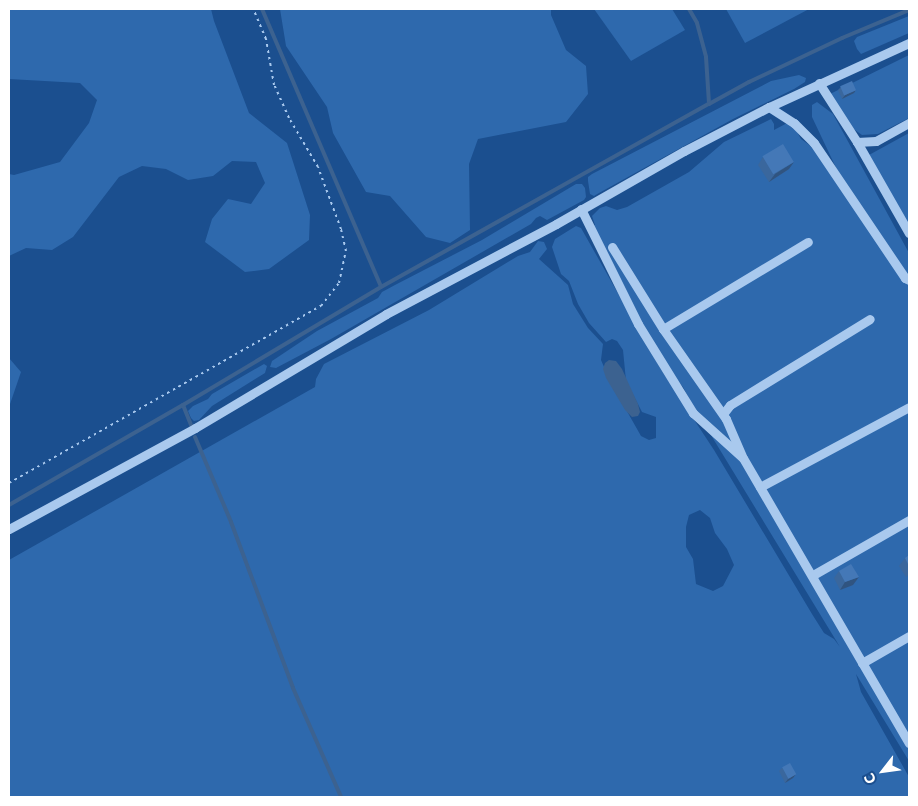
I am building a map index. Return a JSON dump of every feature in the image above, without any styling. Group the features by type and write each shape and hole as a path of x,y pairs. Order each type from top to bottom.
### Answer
{"street":[{"path":"9,528 195,428 386,314 770,107 909,43"},
{"path":"819,83 857,142 909,234"},
{"path":"770,107 794,123 814,143 909,280"},
{"path":"857,142 876,141 909,123"},
{"path":"581,209 638,324 693,413 743,458"},
{"path":"663,329 808,242"},
{"path":"612,247 663,329 723,414 739,444 743,458 813,575 909,743"},
{"path":"723,414 730,405 870,319"},
{"path":"760,487 909,408"},
{"path":"813,575 909,520"},
{"path":"862,663 909,636"}],"path":[{"path":"9,483 320,306 338,282 346,251 341,229 318,166 289,118 274,85 266,39 253,9"}],"shaded area":[{"path":"9,9 211,9 249,113 287,143 310,215 309,240 269,269 245,272 205,242 212,219 228,199 251,204 265,183 256,162 232,161 213,176 188,180 166,169 142,166 119,177 73,237 52,250 26,248 9,256 9,174 14,175 60,162 89,123 97,100 80,83 9,79"},
{"path":"280,9 551,9 551,15 566,50 586,66 588,94 566,122 478,139 469,164 470,230 450,243 426,237 390,196 366,192 333,133 327,107 286,46"},
{"path":"594,9 672,9 685,30 631,61"},
{"path":"726,9 809,9 745,43"},
{"path":"909,16 909,33 861,54 857,49 854,41 857,37"},
{"path":"909,55 909,118 878,134 862,135 852,128 830,94"},
{"path":"799,75 806,78 805,82 794,89 733,119 594,196 590,194 588,177 592,174 771,81"},
{"path":"817,102 833,114 909,253 909,761 856,674 861,692 909,777 909,797 9,797 9,560 315,387 316,379 324,364 429,310 518,256 530,252 538,241 544,242 547,249 539,259 568,285 573,304 588,328 603,344 601,360 611,383 641,436 649,440 656,438 656,417 642,412 626,381 623,350 617,341 612,339 606,342 589,323 578,304 569,281 561,274 552,247 555,239 576,226 581,228 662,371 714,450 812,614 824,633 834,639 840,647 683,387 645,329 588,228 595,225 592,216 600,208 606,206 617,210 627,207 689,172 724,142 771,119 774,124 774,130 791,121 801,139 812,147 848,193 812,117 812,105","holes":["700,510 710,518 715,533 727,549 734,565 723,586 713,591 696,584 693,559 686,547 686,527 689,515"]},
{"path":"909,133 909,227 869,155"},
{"path":"576,184 582,184 585,188 586,197 584,200 547,220 540,216 536,218 531,224 331,339 276,368 270,367 272,361 317,331 378,298 382,292 482,240"},
{"path":"9,358 21,372 9,407"},
{"path":"609,360 616,361 622,369 638,404 640,412 638,416 632,417 625,410 606,378 603,369 605,363"},
{"path":"264,364 267,366 265,373 212,406 199,420 194,421 191,418 188,411 193,406 208,399 212,394"}],"building":[{"path":"852,81 856,90 844,95 840,86"},
{"path":"783,144 794,162 773,174 762,156"},
{"path":"909,555 909,566 905,558"},
{"path":"851,564 859,577 845,582 839,571"},
{"path":"790,763 796,774 788,779 782,767"}],"waterway":[{"path":"262,9 381,287"},
{"path":"689,9 697,23 706,57 709,104"},
{"path":"9,505 183,405 381,287 709,104 749,82 842,38 909,10"},
{"path":"183,405 191,425"},
{"path":"195,437 231,522 293,688 341,797"}]}
